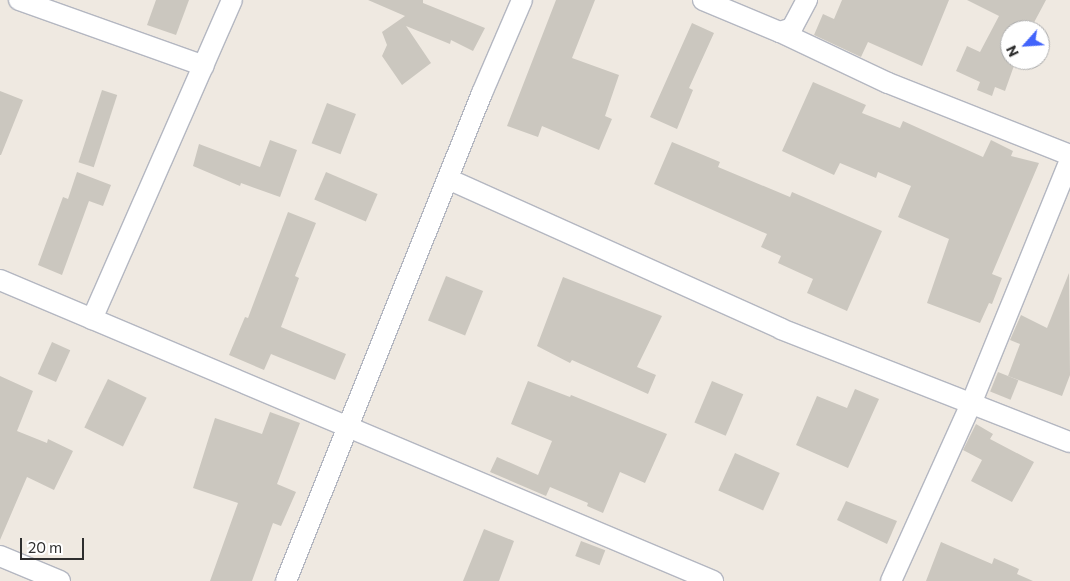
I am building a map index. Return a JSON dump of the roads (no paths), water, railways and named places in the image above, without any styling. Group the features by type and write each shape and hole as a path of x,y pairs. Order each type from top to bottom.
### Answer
{"street":[{"path":"19,0 204,66"},
{"path":"92,319 232,0"},
{"path":"286,581 522,0"},
{"path":"703,0 780,32 888,83 1070,155"},
{"path":"780,32 792,28 807,0"},
{"path":"891,581 971,404 1070,160"},
{"path":"448,179 781,329 1070,442"},
{"path":"0,280 185,357 273,397 350,426 713,581"},
{"path":"0,556 60,581"}]}
